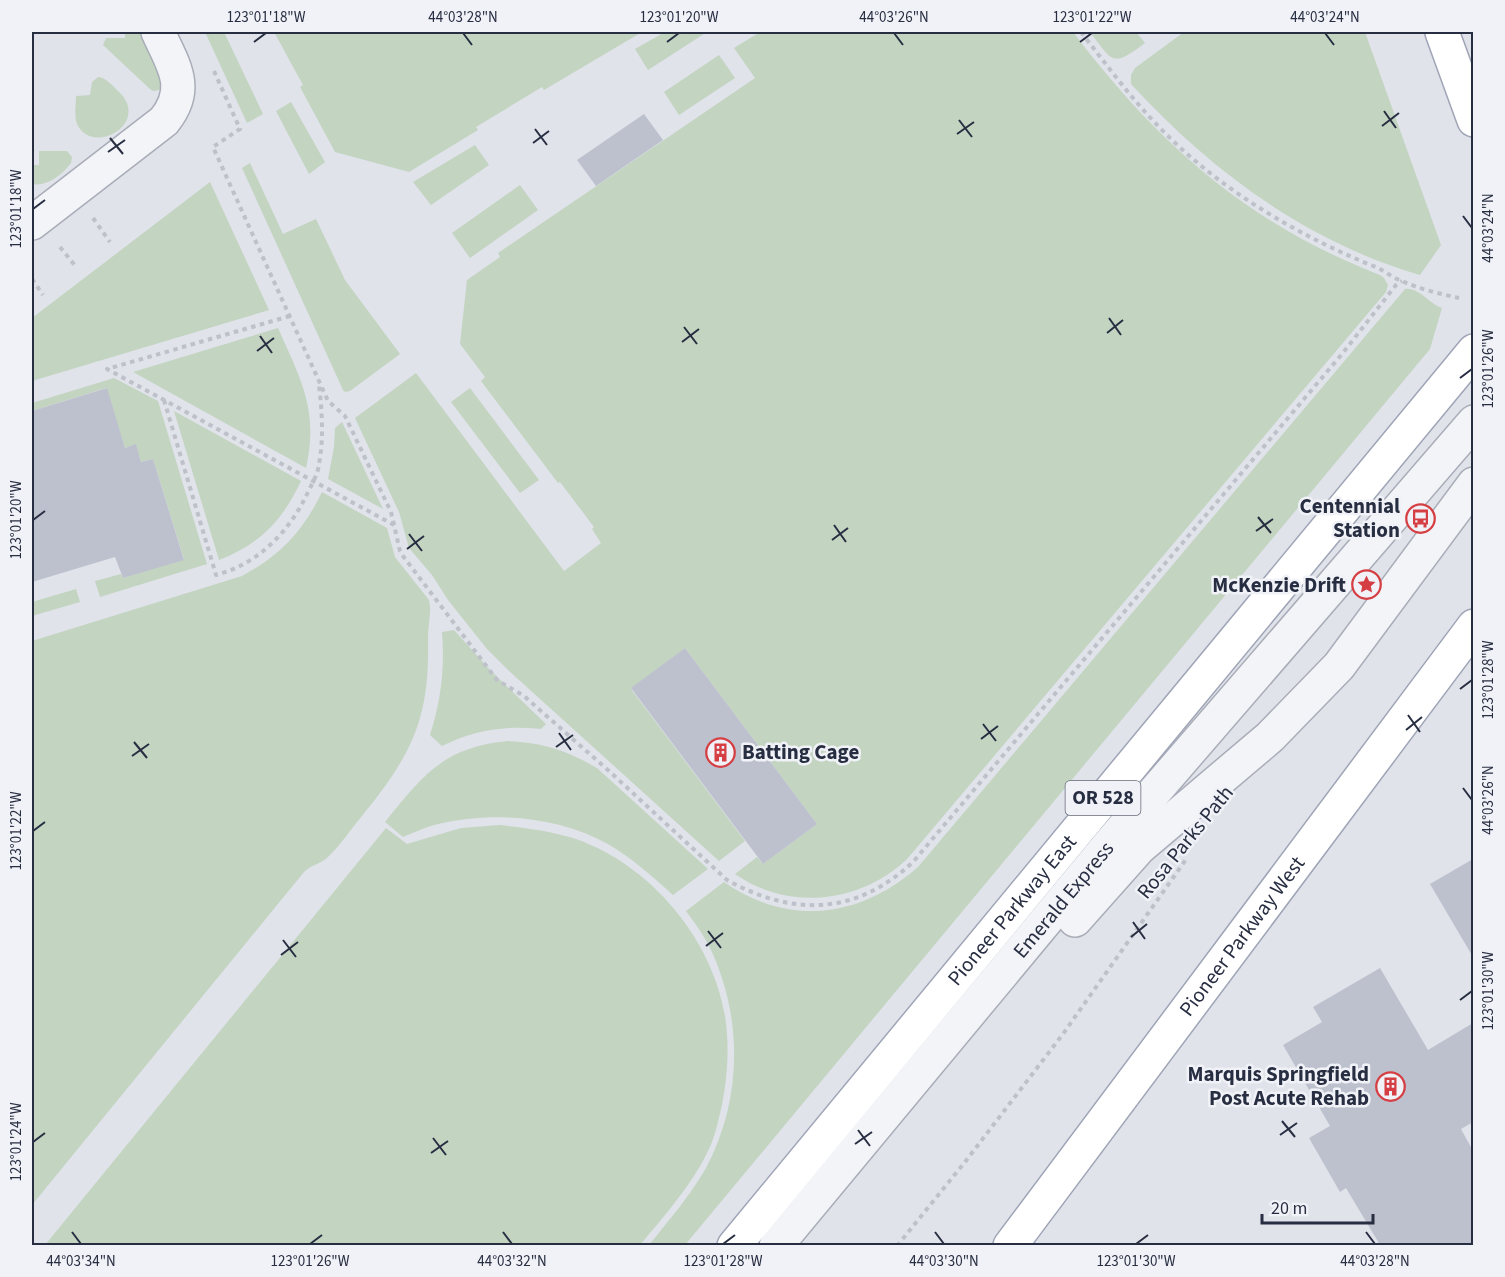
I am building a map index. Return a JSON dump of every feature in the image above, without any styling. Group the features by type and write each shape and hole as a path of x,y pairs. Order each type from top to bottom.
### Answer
{"main road":[{"path":"1442,32 1467,88 1473,120"},
{"name":"Pioneer Parkway East","path":"734,1245 1473,351"},
{"name":"Pioneer Parkway West","path":"1010,1245 1473,626"},
{"path":"1413,708 1464,660 1473,656"}],"lane":[{"path":"38,218 164,121 172,111 180,88 179,78 158,32"},
{"name":"Emerald Express","path":"776,1245 1120,832 1473,422"},
{"name":"Emerald Express","path":"802,1245 1138,848 1270,737 1339,666 1473,484"}],"path":[{"path":"1081,32 1128,93 1171,139 1231,188 1276,218 1315,240 1383,270 1402,281 1459,298"},
{"path":"211,64 240,129 213,147 328,400 345,416 391,512 403,556 497,680 532,703 727,880 750,893 767,899 800,905 823,906 843,902 875,890 900,874 913,862 1342,354 1396,285 1402,281"},
{"path":"32,279 43,295"},
{"path":"290,316 107,369 394,525"},
{"path":"164,400 216,575 228,572 246,562 279,537 291,523 314,481 319,465 323,434 318,378"},
{"name":"Rosa Parks Path","path":"897,1245 965,1162 1063,1034 1193,849"}],"green space":[{"path":"125,32 144,32 165,85 160,90 150,89 103,45 106,38 125,38"},
{"path":"205,32 224,32 263,114 247,123"},
{"path":"274,32 642,32 544,90 542,87 476,127 478,130 409,172 335,152 300,87 303,85"},
{"path":"665,32 707,32 648,70 635,49"},
{"path":"760,32 1073,32 1105,73 1139,110 1173,145 1209,176 1247,205 1288,231 1380,275 1388,285 1386,292 908,858 890,873 869,885 847,893 825,897 801,898 778,894 756,886 735,874 757,857 763,864 817,824 685,648 631,689 745,841 719,861 487,649 409,548 399,512 355,418 416,373 564,571 601,543 592,529 594,527 481,381 485,377 460,344 467,280 500,257 498,253 755,78 734,48"},
{"path":"1090,32 1136,32 1145,43 1126,56 1114,58 1104,50"},
{"path":"1184,32 1365,32 1441,245 1420,275 1378,261 1299,223 1227,174 1161,116 1131,84 1131,75 1135,68"},
{"path":"719,55 735,78 679,115 664,92"},
{"path":"98,77 106,80 127,102 128,114 125,124 116,132 95,137 85,133 77,124 75,114 76,96 90,95 92,82"},
{"path":"291,102 325,162 309,174 276,111"},
{"path":"475,145 489,165 431,205 413,182"},
{"path":"39,151 67,151 72,157 71,163 54,179 43,184 32,184 32,165 39,165"},
{"path":"250,163 283,234 316,219 345,280 400,354 350,391 343,390 242,168"},
{"path":"210,182 269,310 32,381 32,318"},
{"path":"520,185 538,210 470,258 452,233"},
{"path":"1405,289 1419,293 1442,308 1430,349 685,1245 649,1245 706,1168 727,1114 732,1086 733,1028 728,1000 709,946 686,911 724,882 749,896 774,906 799,910 824,910 848,906 872,897 896,884 918,867"},
{"path":"278,328 306,396 310,429 306,468 133,372"},
{"path":"114,378 158,401 207,564 100,597 95,581 121,574 123,578 184,559 153,459 141,462 136,445 125,448 106,388 32,411 32,403"},
{"path":"470,388 539,480 520,493 451,402"},
{"path":"174,411 301,481 286,508 269,529 247,546 219,560"},
{"path":"342,422 383,509 328,479 335,428"},
{"path":"322,492 387,528 395,557 429,600 426,690 415,733 406,753 380,794 341,843 327,858 304,872 32,1205 32,641 242,576 268,560 290,541 307,519"},
{"path":"76,589 80,602 32,616 32,602"},
{"path":"454,630 491,671 546,724 541,729 490,730 466,736 442,746 430,735 441,684 442,632"},
{"path":"508,741 554,748 597,768 708,869 673,895 617,849 568,827 525,819 481,818 438,824 403,837 385,822 411,790 437,766 467,750"},
{"path":"500,825 548,832 576,839 603,851 629,867 673,908 692,933 707,959 718,987 725,1016 728,1045 725,1090 715,1133 693,1177 640,1245 45,1245 386,828 407,844 461,828"}],"building":[{"path":"644,114 663,140 596,186 577,160"},
{"path":"107,388 125,448 136,444 141,462 153,459 184,560 123,578 115,557 32,582 32,411"},
{"name":"Batting Cage","path":"685,648 817,824 763,864 631,688"},
{"path":"1473,859 1473,957 1430,884"},
{"name":"Marquis Springfield Post Acute Rehab","path":"1380,968 1428,1050 1473,1023 1473,1122 1461,1129 1473,1151 1473,1245 1380,1245 1346,1188 1340,1192 1309,1138 1330,1126 1283,1045 1322,1022 1313,1007"}],"place":[{"name":"Centennial Station","path":"1421,518"},
{"name":"McKenzie Drift","path":"1367,585"},
{"name":"Batting Cage","path":"721,752"},
{"name":"Marquis Springfield Post Acute Rehab","path":"1390,1086"}]}
